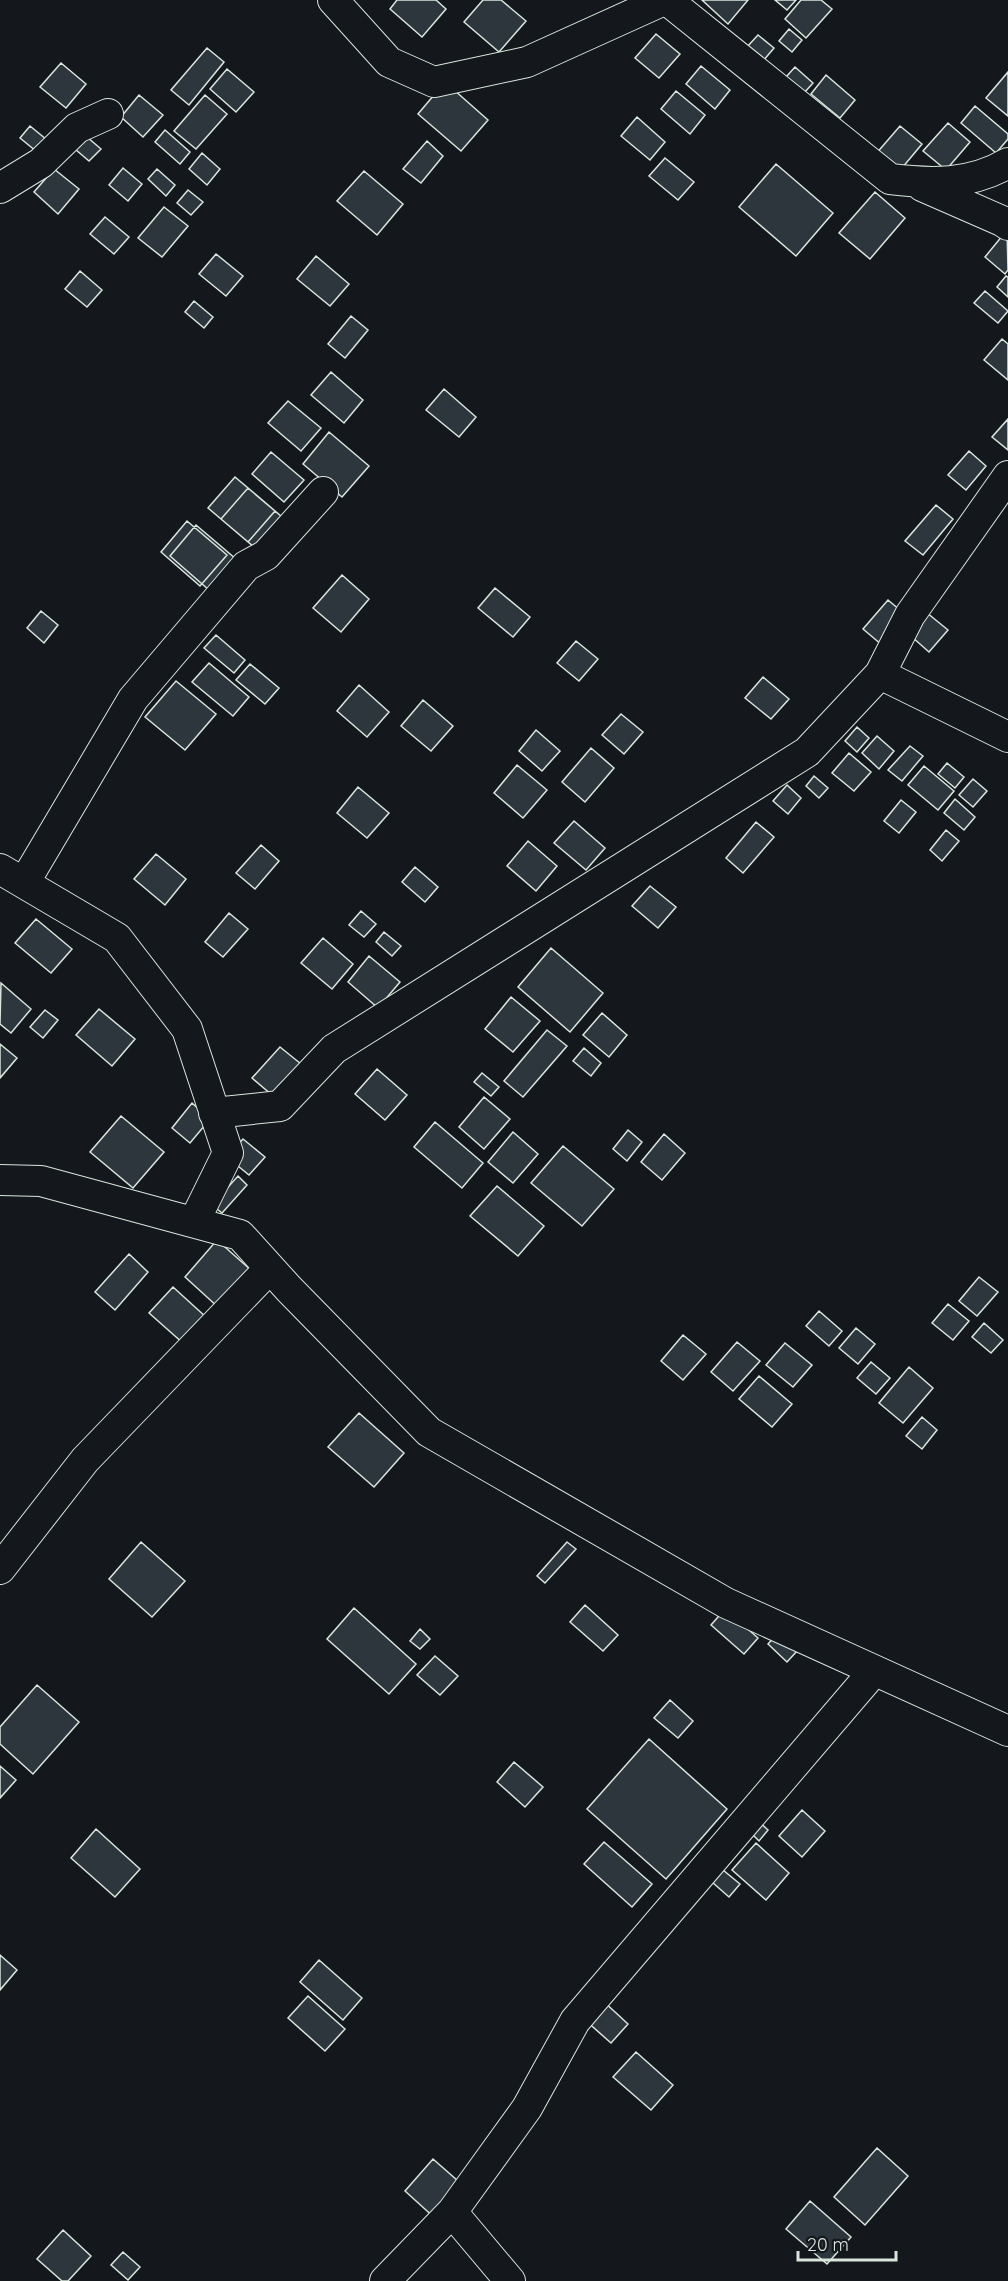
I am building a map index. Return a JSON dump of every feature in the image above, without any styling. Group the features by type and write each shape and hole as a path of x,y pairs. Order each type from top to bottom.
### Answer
{"street":[{"path":"333,0 389,62 434,82 527,62 665,0 890,179 955,183 1000,168 1008,163"},
{"path":"0,188 41,163 77,128 108,114"},
{"path":"911,182 1008,225"},
{"path":"214,1113 280,1106 334,1049 807,752 880,674 910,615 1008,476"},
{"path":"194,1222 228,1153 187,1029 117,938 12,876 133,699 246,566 266,555 323,492"},
{"path":"880,674 1008,737"},
{"path":"0,1180 41,1181 240,1235 429,1432 726,1603 1008,1731"},
{"path":"0,1569 85,1460 270,1268"},
{"path":"385,2281 452,2212 527,2108 575,2021 874,1671"},
{"path":"452,2212 510,2281"}],"building":[{"path":"397,0 436,0 446,9 422,37 390,9"},
{"path":"483,0 501,0 526,21 499,52 464,22"},
{"path":"702,0 748,0 728,24"},
{"path":"775,0 796,0 787,10"},
{"path":"801,0 821,0 832,9 806,38 785,19"},
{"path":"789,29 802,40 792,52 779,41"},
{"path":"656,34 680,54 659,78 635,58"},
{"path":"758,35 774,48 763,61 747,47"},
{"path":"207,48 224,62 189,105 171,90"},
{"path":"61,63 86,84 66,108 40,87"},
{"path":"701,66 730,90 715,109 686,84"},
{"path":"795,67 813,83 804,93 786,77"},
{"path":"227,69 254,92 236,112 210,89"},
{"path":"1008,72 1008,116 986,98"},
{"path":"826,75 855,100 840,118 811,94"},
{"path":"445,82 488,120 461,151 418,114"},
{"path":"676,91 705,115 690,134 661,109"},
{"path":"139,95 163,115 143,137 121,117"},
{"path":"205,95 227,114 196,149 174,131"},
{"path":"975,106 1008,134 1008,139 996,153 961,123"},
{"path":"637,117 665,142 650,160 621,136"},
{"path":"948,123 970,142 946,170 923,151"},
{"path":"30,126 52,144 42,156 20,138"},
{"path":"900,126 922,144 897,174 875,155"},
{"path":"165,130 190,152 180,164 155,142"},
{"path":"80,131 101,149 89,161 69,144"},
{"path":"427,141 443,156 421,183 403,169"},
{"path":"202,153 220,169 207,185 189,169"},
{"path":"665,158 694,182 678,200 649,176"},
{"path":"776,164 833,213 796,256 739,207"},
{"path":"123,168 142,184 128,201 109,185"},
{"path":"54,169 79,189 58,214 34,192"},
{"path":"157,169 175,185 166,196 148,179"},
{"path":"364,171 403,204 377,235 337,201"},
{"path":"188,190 203,202 191,215 177,203"},
{"path":"875,192 905,218 870,259 839,233"},
{"path":"164,207 188,226 162,257 138,238"},
{"path":"105,217 129,237 114,254 90,234"},
{"path":"1007,230 1008,270 1005,274 985,257"},
{"path":"216,254 243,276 226,296 199,274"},
{"path":"316,256 349,284 330,306 297,279"},
{"path":"80,271 102,290 87,307 65,289"},
{"path":"1006,276 1008,277 1008,297 997,287"},
{"path":"985,291 1008,311 998,323 974,303"},
{"path":"194,301 213,317 204,328 185,312"},
{"path":"351,316 368,330 345,358 328,344"},
{"path":"1002,339 1008,344 1008,380 984,360"},
{"path":"331,372 363,400 344,423 311,395"},
{"path":"444,389 476,417 459,437 426,410"},
{"path":"288,401 321,428 301,451 268,423"},
{"path":"1008,419 1008,450 992,437"},
{"path":"329,432 369,466 342,497 303,464"},
{"path":"969,451 986,466 966,490 948,475"},
{"path":"271,452 304,480 284,502 252,474"},
{"path":"235,477 275,511 248,542 208,508"},
{"path":"248,488 288,522 261,553 221,519"},
{"path":"936,505 953,519 923,555 905,541"},
{"path":"187,521 227,555 200,586 161,552"},
{"path":"196,525 236,559 209,590 170,556"},
{"path":"342,575 369,599 341,632 313,608"},
{"path":"495,588 530,617 513,637 478,608"},
{"path":"888,600 907,616 882,645 863,629"},
{"path":"921,608 948,630 929,652 903,629"},
{"path":"41,611 58,625 44,643 27,628"},
{"path":"216,635 245,660 234,673 204,648"},
{"path":"576,641 598,659 579,681 557,663"},
{"path":"209,663 249,697 233,716 192,682"},
{"path":"250,664 279,688 265,704 236,680"},
{"path":"763,677 789,699 771,719 745,698"},
{"path":"176,681 216,714 185,750 145,717"},
{"path":"359,685 389,712 367,737 337,711"},
{"path":"423,700 453,726 431,751 401,726"},
{"path":"621,714 643,732 624,754 602,735"},
{"path":"857,727 869,738 857,752 845,741"},
{"path":"536,730 560,751 542,771 519,751"},
{"path":"877,736 894,751 879,769 862,753"},
{"path":"910,746 923,756 902,781 888,770"},
{"path":"591,748 614,768 585,802 562,782"},
{"path":"849,753 871,772 854,791 832,773"},
{"path":"947,763 964,777 955,788 938,774"},
{"path":"517,765 547,790 523,818 494,793"},
{"path":"924,766 954,791 938,810 908,785"},
{"path":"814,776 828,788 819,798 806,786"},
{"path":"973,779 987,791 973,807 959,795"},
{"path":"787,785 801,798 788,814 773,801"},
{"path":"358,787 389,813 367,838 337,813"},
{"path":"955,799 975,817 964,830 944,813"},
{"path":"901,800 916,812 899,833 884,821"},
{"path":"574,821 605,848 586,870 554,843"},
{"path":"756,822 774,837 743,873 726,858"},
{"path":"946,830 959,841 942,861 930,850"},
{"path":"528,841 557,866 536,891 507,866"},
{"path":"261,845 279,861 255,889 236,873"},
{"path":"156,854 186,879 165,905 134,879"},
{"path":"415,867 438,887 425,902 402,882"},
{"path":"650,886 676,907 658,928 632,906"},
{"path":"361,911 376,924 364,937 349,925"},
{"path":"229,913 248,929 223,957 205,942"},
{"path":"36,919 72,949 51,973 15,943"},
{"path":"384,932 401,946 392,956 376,942"},
{"path":"323,938 353,964 332,989 301,963"},
{"path":"551,948 603,993 570,1032 518,987"},
{"path":"369,956 400,982 378,1008 348,982"},
{"path":"1,983 31,1009 11,1033 0,1024"},
{"path":"511,997 540,1021 513,1052 485,1029"},
{"path":"99,1009 135,1039 112,1066 76,1035"},
{"path":"45,1010 58,1020 43,1038 30,1027"},
{"path":"602,1013 627,1035 609,1057 583,1035"},
{"path":"547,1030 567,1046 523,1097 504,1081"},
{"path":"0,1044 17,1058 0,1078"},
{"path":"280,1047 306,1068 279,1101 252,1078"},
{"path":"584,1048 601,1063 591,1076 573,1061"},
{"path":"377,1069 407,1095 385,1120 355,1094"},
{"path":"482,1073 499,1087 491,1096 474,1082"},
{"path":"484,1097 510,1119 484,1149 459,1127"},
{"path":"192,1103 210,1119 190,1143 172,1128"},
{"path":"121,1116 164,1152 133,1188 90,1152"},
{"path":"435,1122 483,1163 462,1188 414,1147"},
{"path":"628,1130 642,1142 627,1161 613,1149"},
{"path":"513,1132 538,1154 513,1183 488,1162"},
{"path":"664,1134 685,1153 662,1180 641,1162"},
{"path":"243,1139 265,1157 249,1175 227,1157"},
{"path":"563,1146 614,1189 582,1226 531,1183"},
{"path":"238,1176 247,1185 222,1213 212,1205"},
{"path":"497,1186 544,1226 518,1256 470,1216"},
{"path":"217,1240 252,1271 219,1308 185,1277"},
{"path":"129,1254 148,1272 115,1310 95,1292"},
{"path":"979,1277 998,1292 977,1316 959,1301"},
{"path":"173,1287 207,1318 184,1344 149,1313"},
{"path":"948,1304 969,1321 953,1340 932,1323"},
{"path":"819,1311 842,1331 829,1346 806,1326"},
{"path":"984,1323 1003,1340 991,1353 972,1337"},
{"path":"856,1328 875,1344 858,1364 839,1348"},
{"path":"683,1335 706,1354 683,1380 661,1361"},
{"path":"737,1342 760,1361 733,1391 711,1372"},
{"path":"785,1343 812,1365 793,1387 766,1365"},
{"path":"871,1362 890,1378 876,1394 857,1378"},
{"path":"909,1367 933,1388 903,1423 879,1403"},
{"path":"759,1376 792,1404 772,1427 739,1399"},
{"path":"359,1413 404,1453 374,1487 328,1447"},
{"path":"922,1417 937,1430 922,1449 906,1436"},
{"path":"141,1542 185,1581 152,1617 109,1579"},
{"path":"567,1542 576,1549 545,1583 537,1576"},
{"path":"585,1605 618,1635 603,1651 570,1622"},
{"path":"354,1608 416,1664 389,1694 327,1639"},
{"path":"725,1609 758,1638 744,1654 711,1625"},
{"path":"420,1629 430,1639 420,1649 410,1641"},
{"path":"777,1634 797,1651 787,1662 768,1644"},
{"path":"435,1656 458,1676 440,1695 417,1675"},
{"path":"37,1685 79,1722 33,1774 0,1744 0,1727"},
{"path":"670,1700 693,1721 678,1738 654,1718"},
{"path":"649,1739 727,1809 666,1879 587,1809"},
{"path":"514,1762 543,1787 525,1807 497,1782"},
{"path":"0,1766 16,1780 0,1798"},
{"path":"802,1810 825,1831 802,1857 779,1836"},
{"path":"758,1821 768,1830 759,1841 749,1831"},
{"path":"96,1829 140,1869 115,1897 71,1858"},
{"path":"604,1842 652,1884 632,1907 584,1864"},
{"path":"756,1843 789,1873 766,1900 732,1870"},
{"path":"723,1870 740,1884 729,1897 712,1882"},
{"path":"0,1955 17,1970 0,1990"},
{"path":"319,1960 362,1998 343,2020 300,1982"},
{"path":"308,1996 345,2029 325,2051 288,2018"},
{"path":"602,2000 628,2024 611,2043 585,2020"},
{"path":"636,2052 673,2085 651,2110 613,2077"},
{"path":"877,2148 908,2176 865,2225 834,2197"},
{"path":"433,2159 466,2188 437,2220 405,2191"},
{"path":"810,2201 851,2237 827,2264 786,2229"},
{"path":"63,2230 91,2256 68,2281 62,2281 37,2259"},
{"path":"123,2252 140,2267 128,2280 111,2265"}]}
